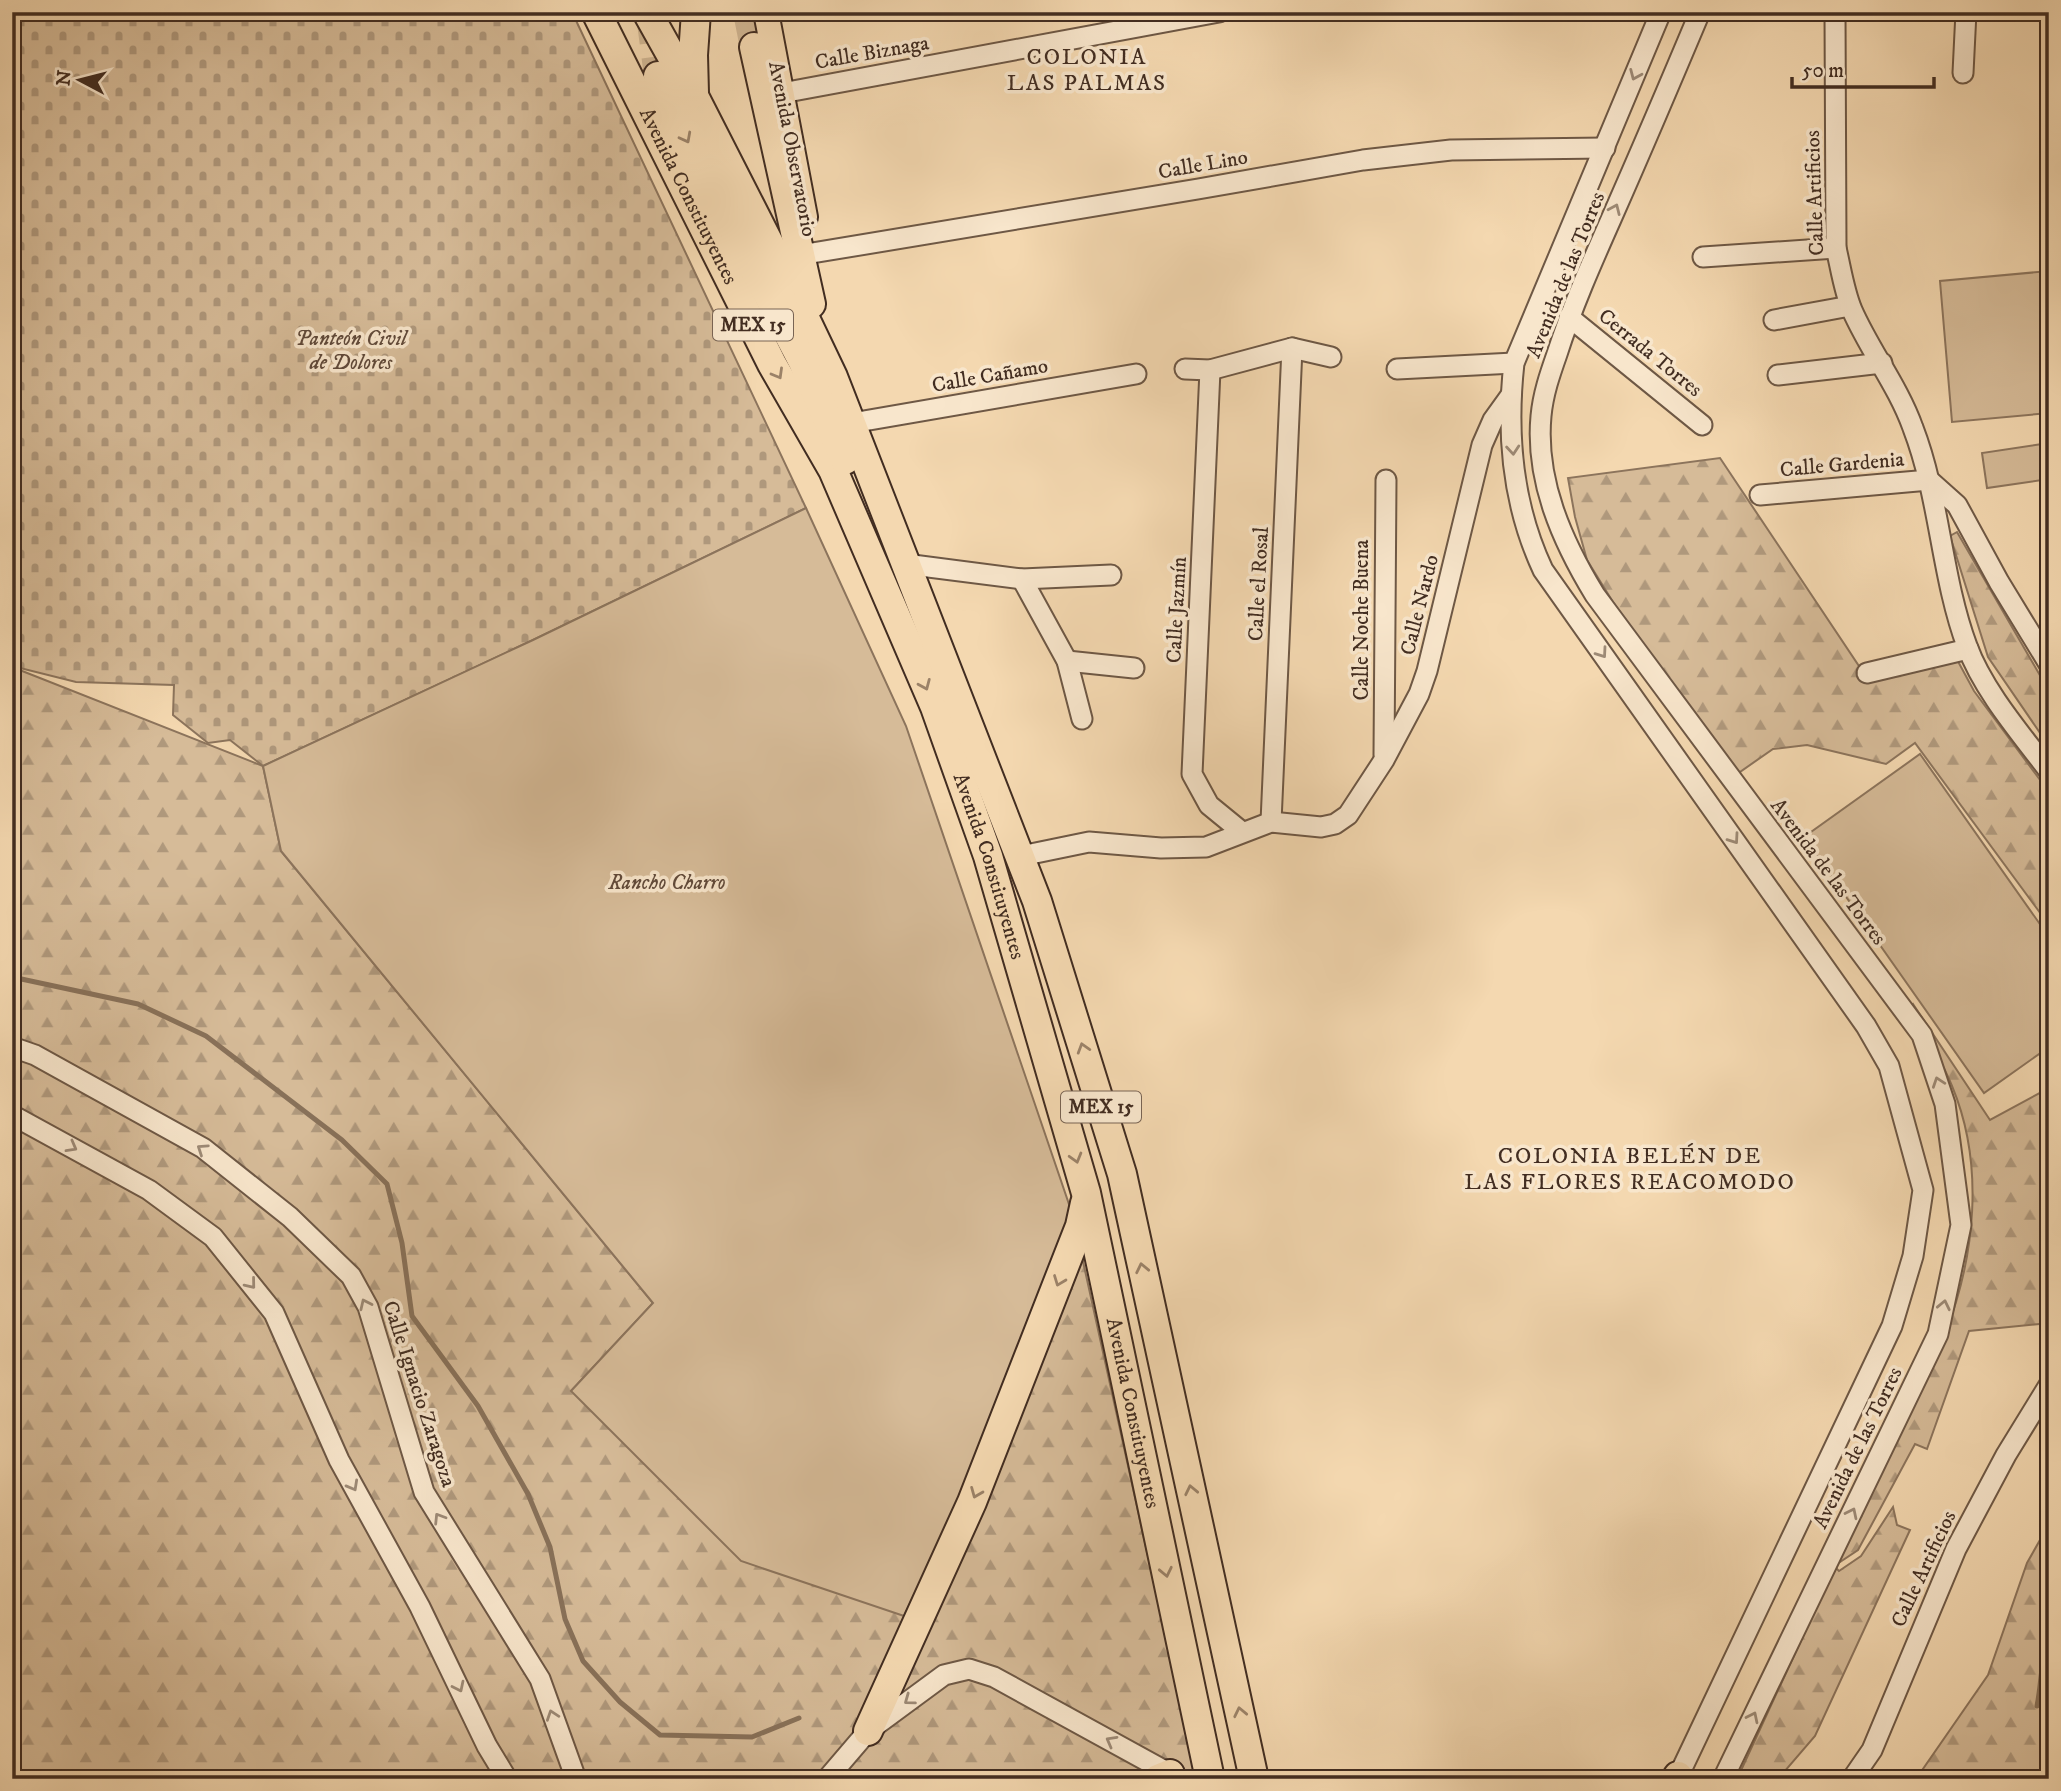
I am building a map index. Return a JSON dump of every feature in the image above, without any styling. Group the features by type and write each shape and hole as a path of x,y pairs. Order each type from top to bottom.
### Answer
{"highway":[{"name":"Avenida Constituyentes","path":"596,12 772,365 833,470 935,707 988,856 1086,1193 1210,1779"},
{"name":"Avenida Constituyentes","path":"647,12 694,96 770,245 833,377 1037,901 1122,1174 1254,1779"},
{"path":"694,96 696,12"},
{"path":"754,47 805,286 833,377"},
{"path":"658,76 667,102 803,362 846,461 886,572 899,622"},
{"path":"867,1731 972,1502 1080,1226 1086,1193"}],"main road":[{"name":"Avenida Observatorio","path":"766,12 812,253 805,286"}],"street":[{"name":"Calle Biznaga","path":"782,93 1219,12"},
{"name":"Avenida de las Torres","path":"1661,12 1514,363 1510,425 1518,500 1529,540 1543,570 1866,1026 1889,1066 1923,1190 1913,1255 1892,1326 1677,1778"},
{"name":"Avenida de las Torres","path":"1700,12 1569,317 1547,385 1541,416 1541,447 1546,484 1557,522 1572,558 1595,595 1922,1035 1945,1104 1961,1225 1938,1334 1723,1779"},
{"name":"Calle Artificios","path":"1835,12 1836,248 1850,306 1882,363 1914,430 1929,480 1960,624 1968,649 1998,704 2049,771"},
{"path":"1963,73 1966,12"},
{"name":"Calle Lino","path":"812,253 1387,157 1451,150 1605,148"},
{"path":"1572,224 1601,241"},
{"path":"1703,257 1836,248"},
{"path":"1774,320 1850,306"},
{"name":"Cerrada Torres","path":"1569,317 1702,425"},
{"path":"1185,369 1210,370 1292,348 1331,357"},
{"name":"Calle el Rosal","path":"1270,822 1292,348"},
{"path":"1397,369 1514,363"},
{"path":"1779,375 1882,363"},
{"name":"Calle Jazmín","path":"1210,370 1192,774 1209,805 1242,832"},
{"name":"Calle Cañamo","path":"852,423 1136,374"},
{"name":"Calle Nardo","path":"1270,822 1321,827 1335,824 1348,814 1384,760 1423,683 1482,445 1493,420 1511,395"},
{"name":"Calle Noche Buena","path":"1384,760 1385,480"},
{"path":"1929,480 1957,505 1998,582 2047,660"},
{"name":"Calle Gardenia","path":"1760,495 1929,480"},
{"path":"905,564 1022,579 1111,575"},
{"path":"1022,579 1066,661 1082,719"},
{"path":"1867,673 1968,649"},
{"path":"1066,661 1134,668"},
{"path":"1710,806 1735,786"},
{"path":"1021,856 1089,842 1161,848 1206,847 1270,822"},
{"name":"Calle Ignacio Zaragoza","path":"12,1046 35,1055 203,1148 290,1217 351,1276 368,1307 424,1492 540,1679 576,1779"},
{"path":"12,1115 149,1190 213,1237 274,1313 339,1460 420,1607 487,1746 507,1779"},
{"name":"Calle Artificios","path":"1856,1778 1872,1750 1956,1549 2006,1455 2049,1385"},
{"path":"828,1779 867,1731 944,1675 968,1670 994,1677 1169,1777"}],"green space":[{"name":"Panteón Civil de Dolores","path":"12,12 572,12 806,508 263,766 230,740 208,743 173,715 174,685 76,682 12,666"},
{"path":"2049,271 2049,413 1952,422 1940,281"},
{"path":"2049,443 2049,479 1987,488 1982,453"},
{"path":"1720,458 1865,675 1954,654 1974,691 2049,792 2049,925 1915,743 1886,764 1807,745 1773,749 1737,774 1613,602 1587,560 1568,478"},
{"name":"Rancho Charro","path":"806,508 906,726 1073,1216 948,1524 904,1616 741,1561 571,1391 653,1303 281,851 263,766"},
{"path":"1957,532 2049,691 2049,746 1988,657 1950,536"},
{"path":"12,667 263,766 281,851 653,1303 571,1391 1073,1216 1197,1779 12,1779"},
{"path":"1920,754 2049,937 2049,1047 1984,1093 1804,837"},
{"path":"1913,1004 1990,1120 2049,1088 2049,1323 1969,1331 1927,1449 1915,1444 1858,1550 1840,1562 1838,1560 1945,1334 1963,1274 1969,1243 1972,1179 1962,1116 1943,1066 1907,1008"},
{"path":"1893,1507 1897,1525 1910,1530 1815,1736 1778,1779 1737,1779 1835,1567 1839,1571 1861,1556"},
{"path":"2049,1524 2049,1779 1916,1779 1988,1675 2027,1563"}],"waterway":[{"path":"12,977 138,1004 206,1036 342,1140 387,1184 402,1243 412,1316 478,1406 528,1494 550,1547 565,1619 583,1661 620,1702 660,1735 752,1737 799,1718"},
{"path":"2037,1706 2049,1633"}],"tunnel":[{"path":"747,12 754,47"},
{"path":"650,15 658,76"}],"district":[{"name":"COLONIA LAS PALMAS","path":"1087,70"},
{"name":"COLONIA BELÉN DE LAS FLORES REACOMODO","path":"1630,1169"}]}
